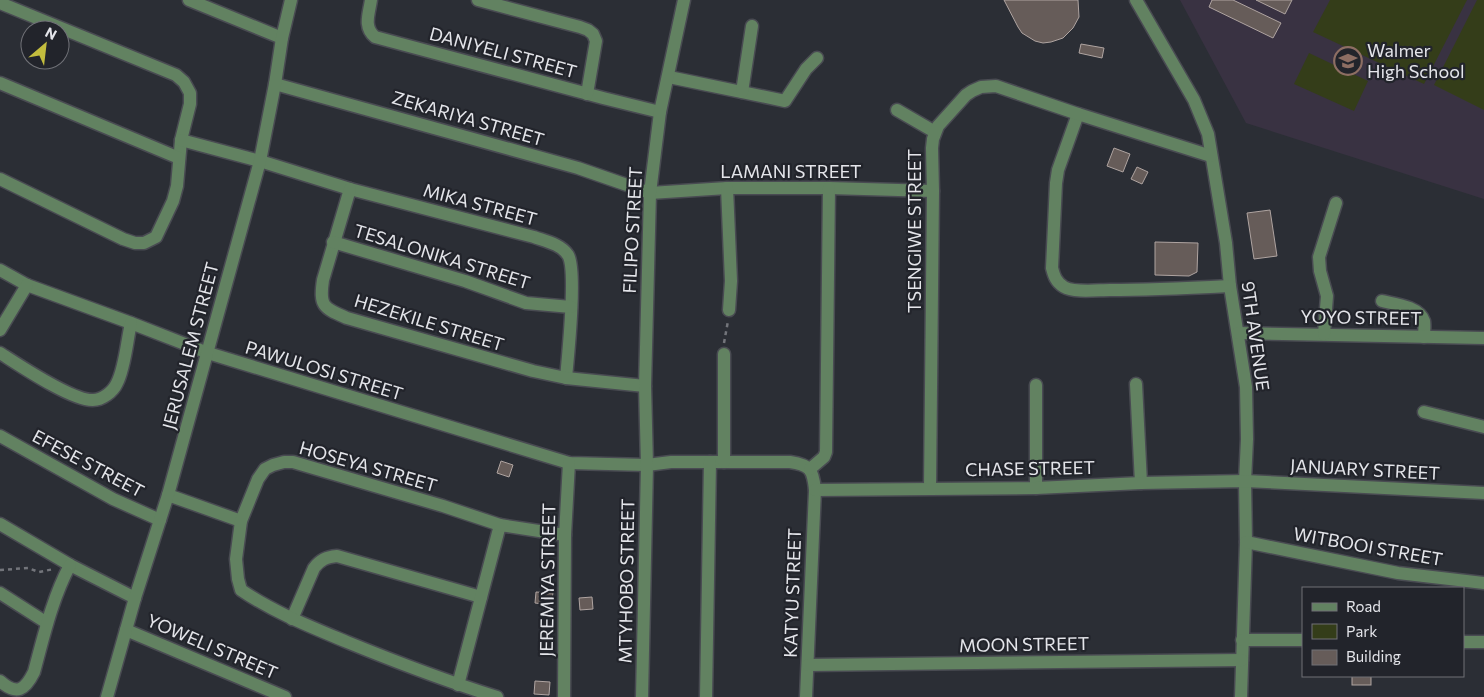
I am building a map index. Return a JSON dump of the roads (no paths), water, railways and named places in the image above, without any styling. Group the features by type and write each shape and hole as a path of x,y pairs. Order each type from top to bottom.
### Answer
{"street":[{"path":"189,0 282,38"},
{"name":"JERUSALEM STREET","path":"107,697 135,598 168,495 260,161 290,0"},
{"name":"DANIYELI STREET","path":"371,0 368,27 375,36 660,112"},
{"path":"478,0 528,6 588,30 593,34 596,42 587,94"},
{"name":"FILIPO STREET","path":"647,465 645,386 650,193 660,112 684,0"},
{"name":"9TH AVENUE","path":"1136,0 1194,100 1208,134 1226,243 1230,286 1246,387 1246,542 1241,697"},
{"path":"0,2 176,75 184,82 190,93 190,104 181,140 177,186 173,201 156,237 144,244 123,239 0,178"},
{"path":"742,92 752,26"},
{"path":"669,76 785,101 806,69 817,58"},
{"path":"0,83 179,158"},
{"name":"ZEKARIYA STREET","path":"275,84 578,168 650,193"},
{"name":"TSENGIWE STREET","path":"930,488 932,148 938,126 966,95 977,88 996,86 1211,156"},
{"path":"897,110 935,132"},
{"path":"1078,114 1058,170 1056,182 1052,268 1054,277 1059,283 1066,288 1087,290 1173,290 1230,286"},
{"name":"MIKA STREET","path":"181,140 260,161 350,189 534,237 560,247 569,256 571,273 571,307 566,378"},
{"path":"727,188 729,310"},
{"name":"LAMANI STREET","path":"650,193 727,188 933,191"},
{"path":"810,469 824,457 826,452 829,188"},
{"name":"HEZEKILE STREET","path":"350,189 333,242 321,291 322,303 329,310 347,318 505,364 566,378 645,386"},
{"path":"1324,334 1327,296 1320,271 1319,257 1336,203"},
{"name":"TESALONIKA STREET","path":"333,242 465,281 526,303 571,307"},
{"name":"PAWULOSI STREET","path":"0,270 27,285 131,323 208,354 569,463 647,465 671,462 790,462 802,464 810,469"},
{"path":"0,330 27,285"},
{"path":"1382,301 1409,308 1419,313 1424,321 1424,337"},
{"path":"0,353 76,397 92,400 104,397 116,385 131,323"},
{"name":"YOYO STREET","path":"1238,332 1484,338"},
{"path":"724,354 724,462"},
{"path":"1136,384 1141,484"},
{"path":"1036,385 1036,488"},
{"path":"1424,412 1484,427"},
{"name":"EFESE STREET","path":"0,436 114,499 160,520"},
{"name":"HOSEYA STREET","path":"497,697 397,663 292,619 241,590 236,559 241,521 258,479 265,469 284,462 293,462 443,506 500,525 564,535"},
{"path":"706,697 710,462"},
{"name":"JEREMIYA STREET","path":"564,697 564,535 569,463"},
{"name":"MTYHOBO STREET","path":"642,697 647,465"},
{"name":"KATYU STREET","path":"806,697 815,490 814,478 810,469"},
{"name":"CHASE STREET","path":"815,490 1036,488 1245,481"},
{"name":"JANUARY STREET","path":"1245,481 1484,493"},
{"path":"168,495 241,521"},
{"path":"0,524 70,565 135,598"},
{"path":"458,685 500,525"},
{"name":"WITBOOI STREET","path":"1246,542 1398,573 1484,583"},
{"path":"292,619 314,568 318,562 326,557 336,556 481,597"},
{"path":"0,681 12,689 18,690 24,688 34,672 47,623 61,582 70,565"},
{"path":"0,593 47,623"},
{"name":"YOWELI STREET","path":"126,630 285,697"},
{"path":"1242,640 1302,640"},
{"path":"1464,642 1484,642"},
{"name":"MOON STREET","path":"808,665 1242,660"}],"place":[{"name":"Walmer High School","path":"1348,61"}]}
